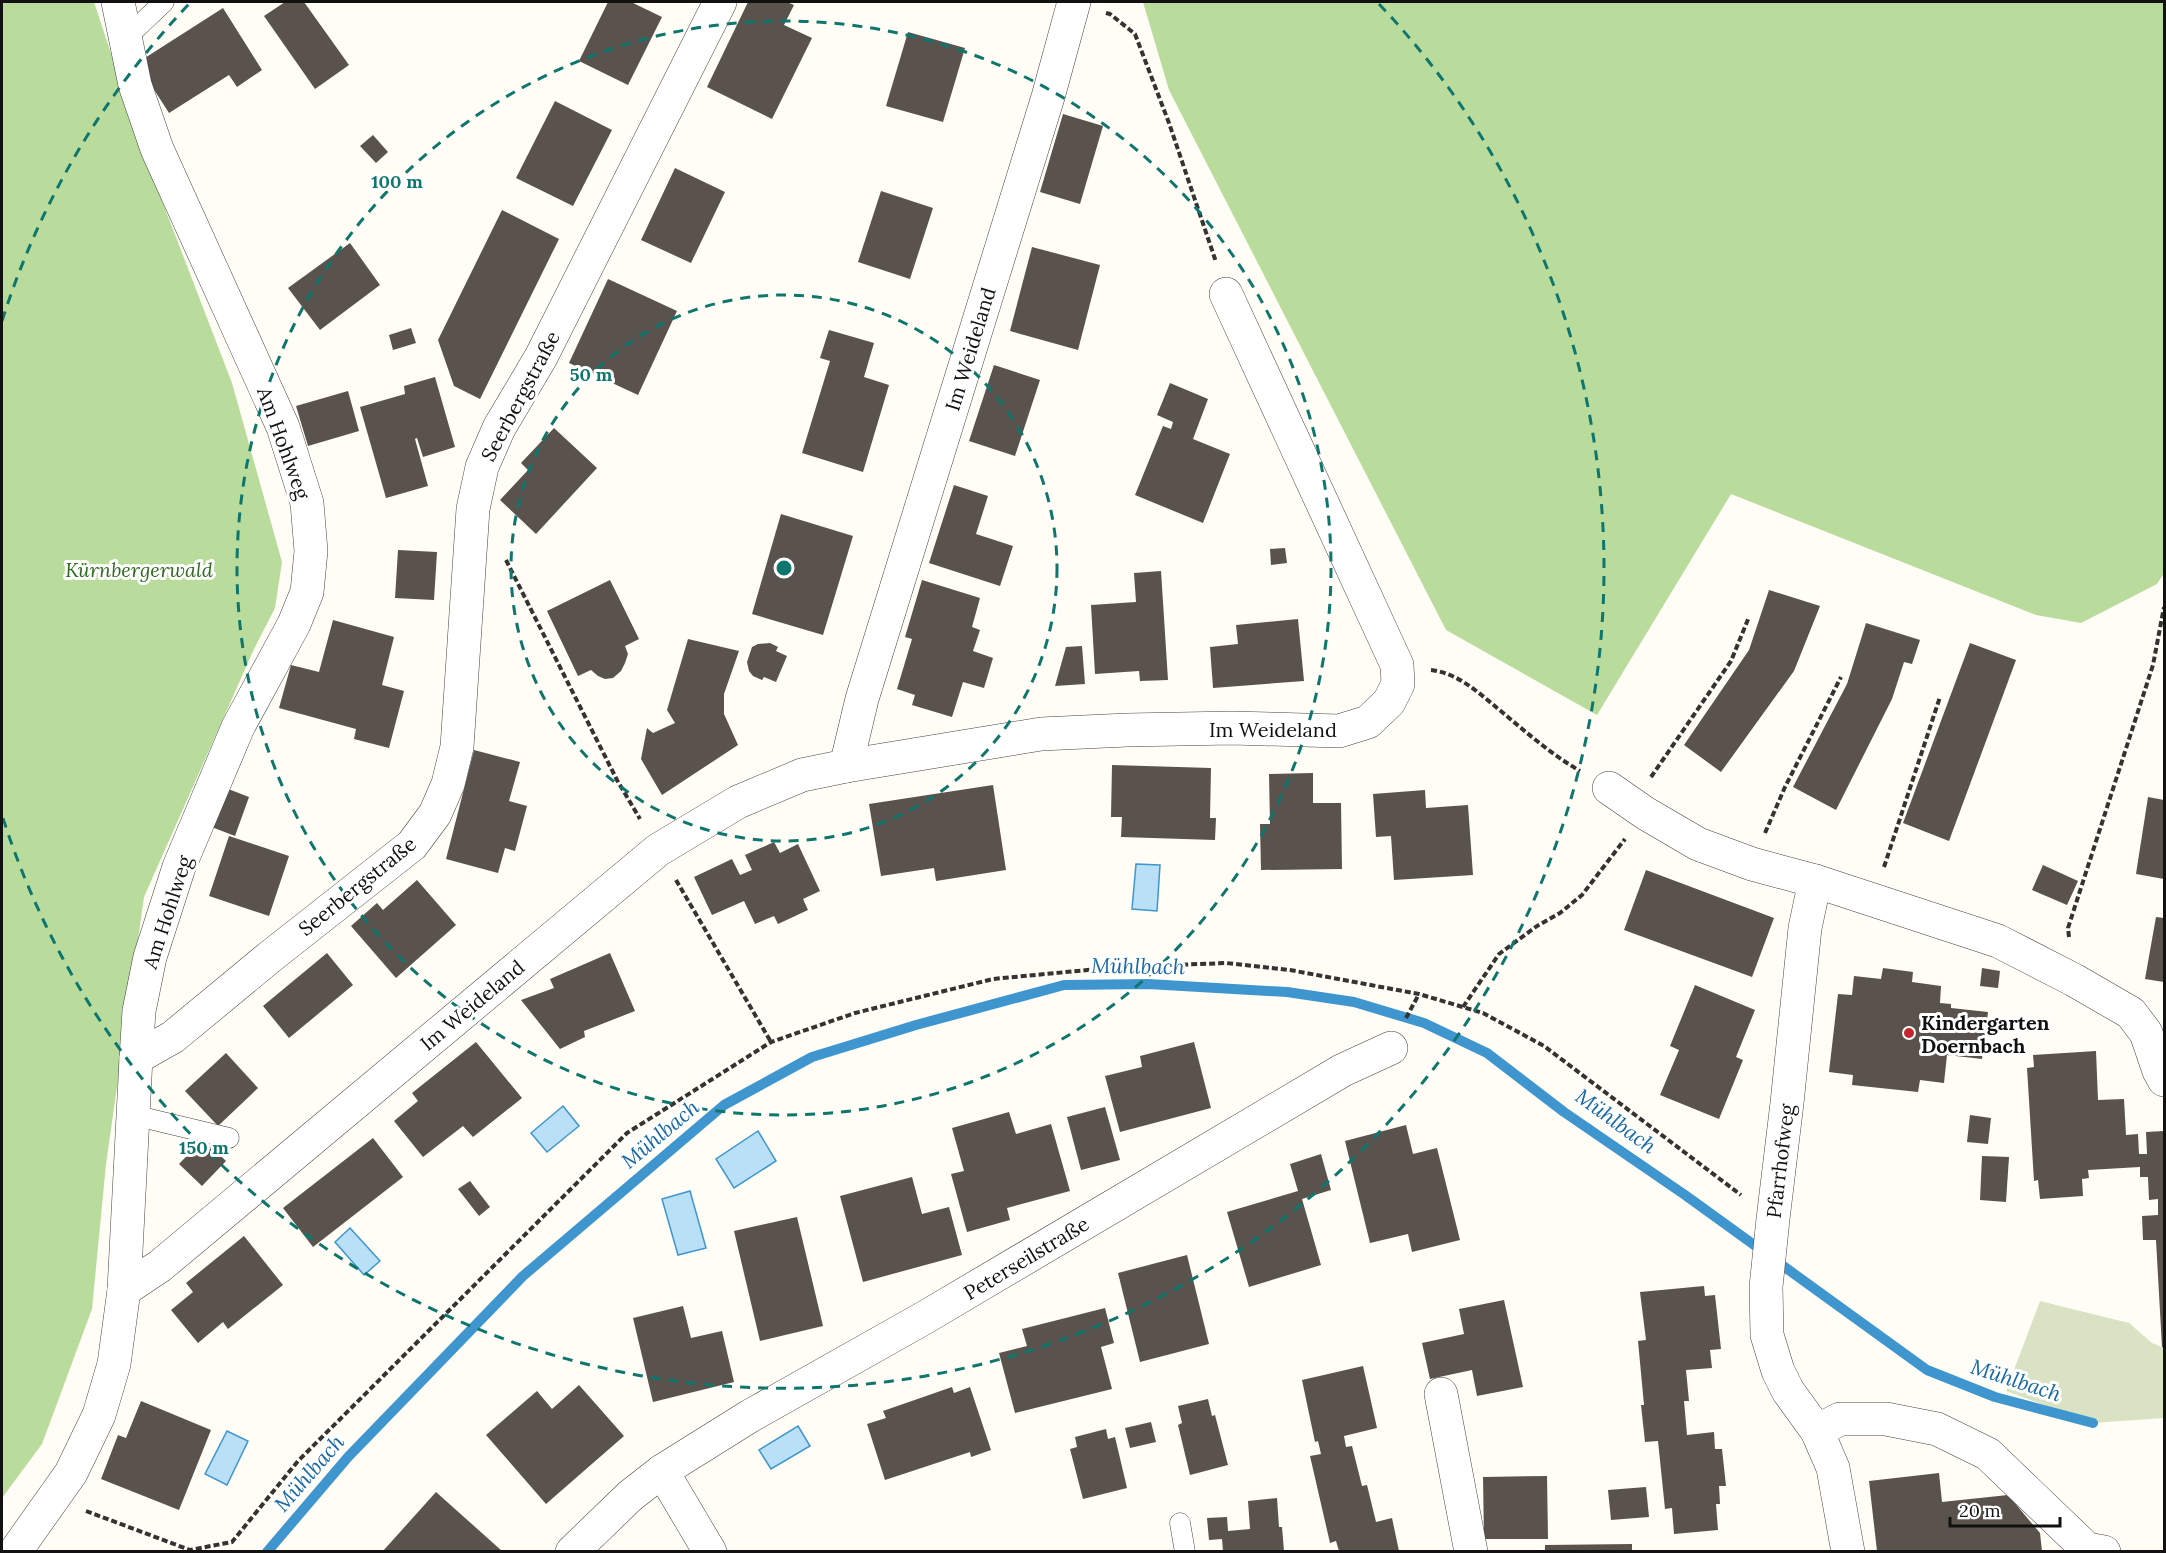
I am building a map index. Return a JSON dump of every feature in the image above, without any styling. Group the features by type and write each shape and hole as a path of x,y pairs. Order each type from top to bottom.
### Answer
{"street":[{"name":"Am Hohlweg","path":"118,2 135,85 157,149 283,427 307,503 311,550 307,592 294,624 238,727 179,867 150,957 139,1011 136,1058"},
{"name":"Seerbergstraße","path":"136,1058 173,1037 412,845 435,814 448,784 457,747 473,509 482,467 500,428 541,357 720,2"},
{"name":"Im Weideland","path":"846,766 862,699 1045,108 1074,3"},
{"path":"1226,294 1397,665"},
{"name":"Im Weideland","path":"124,1290 160,1266 658,850 738,802 802,775 1041,734 1232,728 1339,731 1368,722 1389,702 1398,684 1397,665"},
{"path":"1629,801 1698,844 1752,864 1815,880 1998,941 2074,980 2132,1013 2146,1033 2164,1080"},
{"name":"Pfarrhofweg","path":"1815,880 1805,928 1773,1219 1766,1287 1767,1335 1778,1371 1788,1391 1817,1431 1833,1467 1848,1551"},
{"name":"Peterseilstraße","path":"572,1551 630,1496 662,1471 750,1416 924,1318 1343,1070 1391,1048"},
{"path":"15,1551 71,1473 99,1415 114,1364 124,1290 136,1058"},
{"path":"1441,1394 1471,1551"},
{"path":"1817,1431 1840,1419 1886,1419 1937,1429 1988,1454 2087,1549 2104,1551"},
{"path":"662,1471 710,1551"}],"lane":[{"path":"124,39 164,2"},
{"path":"132,1115 229,1138"},
{"path":"1180,1524 1185,1551"}],"path":[{"path":"1074,3 1110,14 1135,34 1169,123 1226,294"},
{"path":"505,559 617,780 771,1042"},
{"path":"2074,980 2068,928 2153,665 2164,607"},
{"path":"1463,1007 1499,954 1537,926 1560,913 1582,895 1629,801 1731,661 1749,617"},
{"path":"1397,665 1440,671 1466,683 1559,759 1629,801"},
{"path":"1752,864 1785,787 1840,676"},
{"path":"1873,899 1940,697"},
{"path":"53,1498 190,1550 232,1542 298,1461 627,1133 771,1042 855,1013 993,979 1119,967 1226,963 1290,970 1419,994 1483,1013 1544,1046 1773,1219"}],"green space":[{"name":"Kürnbergerwald","path":"2,2 94,2 144,154 232,383 282,562 275,608 254,649 144,897 106,1164 92,1309 42,1444 2,1498"},
{"path":"1143,2 2164,2 2164,573 2157,584 2081,623 2036,615 1731,494 1597,715 1446,630 1169,90"},
{"path":"2040,1301 2129,1323 2152,1343 2164,1348 2164,1418 2093,1423 2006,1391"}],"water":[{"path":"1136,864 1160,865 1157,911 1132,909"},
{"path":"563,1106 579,1126 547,1152 531,1133"},
{"path":"758,1131 776,1161 734,1188 716,1159"},
{"path":"690,1191 706,1248 678,1255 662,1199"},
{"path":"350,1228 380,1261 364,1275 335,1242"},
{"path":"798,1426 810,1446 771,1469 759,1450"},
{"path":"227,1431 248,1441 227,1485 205,1474"}],"building":[{"path":"285,2 304,2 349,65 315,89 264,16"},
{"path":"608,2 631,2 662,17 628,85 579,61"},
{"path":"748,2 787,2 794,5 784,25 812,38 772,119 707,87"},
{"path":"223,8 262,70 237,87 229,75 169,113 137,63"},
{"path":"908,32 965,48 943,122 886,106"},
{"path":"555,101 612,130 573,206 516,178"},
{"path":"1063,114 1103,126 1080,204 1040,192"},
{"path":"373,135 388,152 376,163 360,146"},
{"path":"675,168 725,192 691,263 641,240"},
{"path":"881,191 933,208 910,279 858,262"},
{"path":"502,210 559,239 480,399 454,386 438,340"},
{"path":"350,243 380,285 320,330 288,288"},
{"path":"1032,247 1100,265 1078,350 1010,331"},
{"path":"608,279 677,311 638,395 569,363"},
{"path":"411,328 416,343 393,350 389,335"},
{"path":"829,330 874,343 864,377 889,385 863,472 802,453 830,361 820,358"},
{"path":"994,365 1040,380 1015,456 969,441"},
{"path":"435,377 455,447 423,457 417,438 415,439 428,486 386,498 360,407 405,394 404,386"},
{"path":"1170,383 1208,399 1193,439 1230,454 1203,523 1135,495 1163,426 1171,429 1173,422 1157,415"},
{"path":"348,391 359,431 308,446 296,406"},
{"path":"554,428 597,468 536,534 500,500 528,470 521,463"},
{"path":"954,485 988,496 976,534 1013,546 1000,586 929,563"},
{"path":"781,514 853,536 823,635 752,614"},
{"path":"1285,548 1287,563 1271,565 1270,549"},
{"path":"398,550 437,552 434,600 395,598"},
{"path":"1161,571 1168,680 1140,681 1139,671 1095,674 1091,605 1136,602 1134,573"},
{"path":"610,580 639,639 625,646 628,654 625,663 621,671 613,678 605,679 591,670 578,676 547,611"},
{"path":"922,580 980,598 972,627 980,630 973,651 993,658 984,688 963,682 952,717 912,705 915,695 897,689 912,639 905,637"},
{"path":"1769,590 1820,606 1794,671 1721,772 1684,745 1749,650"},
{"path":"1298,619 1304,681 1213,688 1210,647 1238,644 1236,625"},
{"path":"333,620 394,637 382,685 404,691 389,748 354,739 356,729 279,708 291,665 319,672"},
{"path":"1866,623 1920,640 1912,664 1904,662 1892,699 1836,810 1793,787 1847,684"},
{"path":"688,639 739,651 724,694 724,714 738,745 662,795 641,759 647,728 653,733 675,723 667,710"},
{"path":"770,643 778,647 776,651 787,656 776,682 764,677 762,680 753,676 747,662 752,647"},
{"path":"1970,643 2016,660 1949,841 1903,823"},
{"path":"1082,646 1085,684 1055,686 1066,647"},
{"path":"474,750 520,762 509,801 527,806 515,851 505,848 498,873 446,859"},
{"path":"1112,765 1211,768 1210,818 1216,818 1215,840 1121,837 1122,817 1111,817"},
{"path":"1313,773 1313,803 1341,803 1342,869 1261,870 1260,824 1270,824 1269,774"},
{"path":"993,785 1006,870 936,881 934,868 881,876 869,804"},
{"path":"223,787 249,797 235,836 209,826"},
{"path":"1425,790 1426,808 1468,805 1473,875 1394,880 1391,836 1376,837 1373,794"},
{"path":"2148,797 2164,800 2164,879 2136,874"},
{"path":"229,836 289,856 269,916 209,896"},
{"path":"774,842 780,853 798,844 820,891 803,899 808,910 778,924 774,916 755,924 744,901 712,915 694,877 732,859 740,875 752,870 745,855"},
{"path":"2043,865 2078,881 2067,905 2032,890"},
{"path":"1646,870 1774,918 1752,977 1624,930"},
{"path":"417,880 456,925 396,978 351,926 377,903 383,910"},
{"path":"2156,917 2164,918 2164,982 2145,979"},
{"path":"327,953 353,985 289,1038 263,1006"},
{"path":"610,953 635,1011 584,1031 585,1037 560,1049 521,1000 554,988 550,979"},
{"name":"Kindergarten Doernbach","path":"1883,968 1913,972 1912,982 1941,986 1940,1003 1951,1004 1951,1008 1988,1012 1982,1059 1947,1055 1944,1083 1920,1080 1918,1092 1852,1085 1853,1075 1829,1072 1838,994 1852,995 1854,976 1881,979"},
{"path":"1982,968 2000,971 1998,988 1980,986"},
{"path":"1695,985 1755,1010 1736,1057 1743,1060 1719,1119 1660,1095 1679,1050 1670,1046"},
{"path":"476,1042 522,1098 473,1137 463,1126 423,1157 394,1121 418,1101 412,1093"},
{"path":"1194,1042 1211,1108 1120,1132 1105,1076 1142,1067 1140,1056"},
{"path":"2096,1051 2098,1100 2124,1099 2126,1135 2138,1134 2139,1154 2147,1154 2146,1132 2164,1131 2164,1348 2162,1347 2156,1240 2143,1240 2142,1216 2158,1215 2158,1199 2149,1200 2148,1177 2140,1177 2140,1167 2088,1170 2089,1178 2082,1179 2083,1196 2040,1199 2038,1180 2034,1181 2027,1068 2034,1067 2033,1055"},
{"path":"226,1053 258,1088 218,1126 185,1091"},
{"path":"1105,1107 1120,1160 1081,1170 1067,1117"},
{"path":"1009,1112 1016,1134 1051,1124 1070,1191 1007,1208 1010,1220 967,1232 951,1174 964,1171 952,1128"},
{"path":"1970,1115 1991,1118 1988,1144 1967,1142"},
{"path":"1406,1125 1413,1154 1437,1148 1460,1240 1412,1252 1408,1234 1370,1243 1345,1141"},
{"path":"373,1138 403,1177 313,1247 283,1208"},
{"path":"203,1139 226,1161 202,1186 179,1164"},
{"path":"1321,1154 1331,1190 1302,1199 1321,1265 1249,1287 1227,1212 1298,1191 1290,1164"},
{"path":"1982,1156 2009,1157 2006,1202 1980,1200"},
{"path":"912,1177 922,1214 949,1207 962,1255 863,1282 840,1196"},
{"path":"470,1181 490,1207 479,1216 458,1189"},
{"path":"797,1217 823,1326 760,1341 734,1231"},
{"path":"244,1236 283,1285 228,1329 223,1322 198,1343 171,1310 193,1292 186,1283"},
{"path":"1187,1255 1209,1344 1140,1362 1118,1273"},
{"path":"1704,1286 1705,1296 1715,1295 1721,1349 1710,1350 1712,1368 1686,1370 1689,1401 1684,1401 1687,1435 1714,1432 1715,1449 1722,1449 1726,1486 1719,1486 1720,1504 1716,1504 1718,1530 1674,1534 1672,1508 1665,1509 1658,1441 1645,1442 1638,1341 1646,1340 1640,1292"},
{"path":"1504,1300 1523,1387 1477,1396 1472,1370 1430,1379 1422,1343 1464,1334 1459,1309"},
{"path":"683,1306 691,1338 722,1331 734,1382 653,1402 633,1318"},
{"path":"1105,1308 1114,1343 1101,1347 1112,1389 1015,1413 999,1353 1027,1346 1022,1329"},
{"path":"1363,1366 1377,1428 1344,1436 1346,1447 1352,1446 1362,1486 1367,1485 1376,1522 1392,1518 1399,1551 1339,1551 1336,1541 1330,1543 1310,1456 1321,1454 1318,1441 1315,1442 1302,1380"},
{"path":"579,1385 624,1436 546,1504 486,1435 537,1391 552,1409"},
{"path":"952,1387 954,1393 970,1387 991,1450 971,1457 970,1452 885,1480 867,1424 886,1418 883,1411"},
{"path":"1208,1399 1212,1416 1215,1415 1228,1465 1190,1475 1178,1425 1182,1423 1178,1406"},
{"path":"141,1401 211,1430 179,1510 101,1479 118,1435 126,1438"},
{"path":"1151,1422 1156,1442 1130,1448 1125,1428"},
{"path":"1106,1429 1108,1439 1115,1437 1127,1488 1083,1499 1070,1449 1077,1447 1075,1437"},
{"path":"1939,1473 1942,1502 2008,1495 2040,1533 2042,1551 1877,1551 1869,1481"},
{"path":"1547,1476 1548,1539 1484,1539 1483,1477"},
{"path":"1646,1487 1649,1517 1611,1520 1608,1490"},
{"path":"436,1492 502,1551 383,1551"},
{"path":"1277,1498 1279,1527 1282,1527 1284,1551 1223,1551 1222,1539 1209,1540 1207,1518 1227,1517 1228,1531 1250,1529 1248,1501"},
{"path":"1632,1544 1632,1551 1545,1551 1545,1545"}],"waterway":[{"name":"Mühlbach","path":"267,1552 348,1457 523,1276 724,1105 812,1057 916,1025 1064,985 1148,984 1287,992 1354,1002 1424,1023 1487,1053 1564,1112 1685,1195 1927,1370 1995,1397 2093,1423"}],"place":[{"name":"Kindergarten Doernbach","path":"1909,1033"}]}
